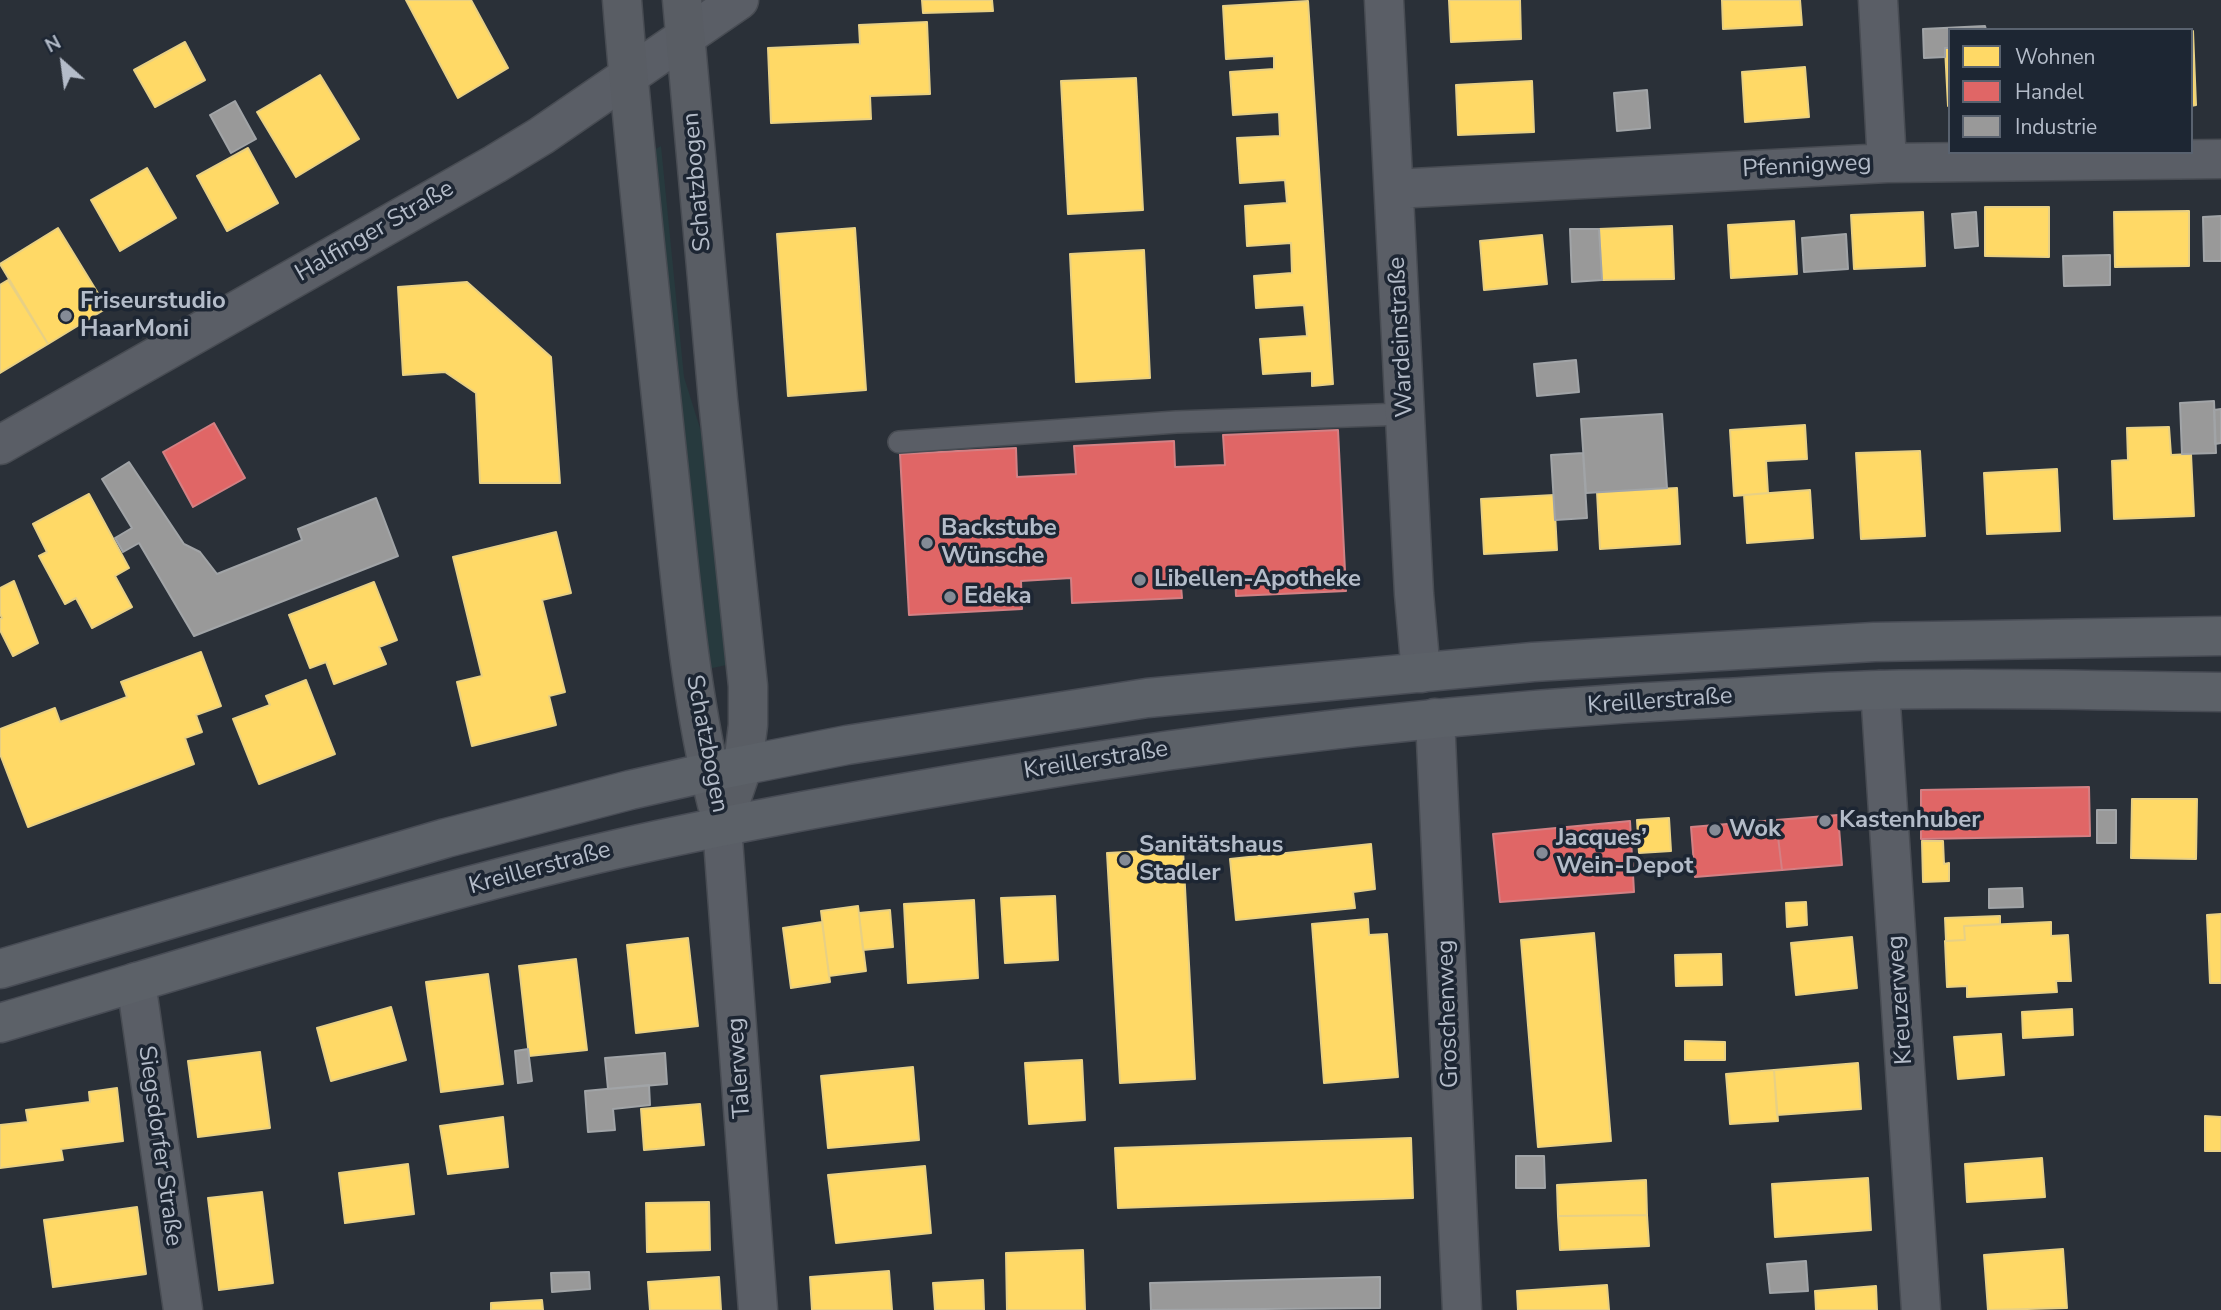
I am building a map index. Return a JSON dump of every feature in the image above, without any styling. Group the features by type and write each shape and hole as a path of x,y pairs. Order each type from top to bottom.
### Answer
{"main road":[{"name":"Schatzbogen","path":"622,0 690,663 726,769"},
{"name":"Schatzbogen","path":"683,19 718,400 747,661 748,725 726,769 722,827"},
{"name":"Kreillerstraße","path":"0,969 446,838 630,790 846,745 1147,698 1533,662 1874,642 2221,636"},
{"name":"Kreillerstraße","path":"0,1023 356,917 615,849 722,827 1110,758 1270,736 1436,718 1629,702 1880,690 2221,692"}],"street":[{"name":"Halfinger Straße","path":"0,445 495,164 541,136 628,75 683,19 739,0"},
{"name":"Wardeinstraße","path":"1384,0 1414,594 1421,673"},
{"path":"1878,0 1887,163"},
{"name":"Pfennigweg","path":"1394,189 1887,163 2221,159"},
{"name":"Kreuzerweg","path":"1880,690 1921,1310"},
{"name":"Groschenweg","path":"1436,718 1461,1310"},
{"name":"Talerweg","path":"722,827 758,1310"},
{"name":"Siegsdorfer Straße","path":"136,982 183,1310"}],"lane":[{"path":"899,442 1176,422 1405,414"}],"green space":[{"path":"661,146 684,377 709,457 731,664 708,669 650,152"}],"building: Wohnen":[{"path":"406,0 471,0 508,68 458,98"},
{"path":"922,0 992,0 993,11 923,13"},
{"path":"1449,0 1520,0 1521,39 1451,42"},
{"path":"1722,0 1800,0 1802,25 1723,29"},
{"path":"1308,1 1333,384 1312,386 1312,371 1263,374 1260,339 1307,336 1304,305 1256,308 1254,276 1292,273 1291,243 1247,246 1245,206 1287,203 1285,180 1240,183 1237,138 1280,136 1279,112 1233,115 1230,72 1274,69 1274,56 1226,59 1223,6"},
{"path":"927,22 930,94 870,96 871,119 771,123 768,48 860,44 859,25"},
{"path":"2193,31 2196,105 2193,106"},
{"path":"185,42 205,80 155,107 134,70"},
{"path":"1945,48 1948,48 1948,106"},
{"path":"1805,67 1809,117 1745,122 1742,72"},
{"path":"320,75 359,139 296,177 257,112"},
{"path":"1136,78 1143,210 1068,214 1061,81"},
{"path":"1532,81 1534,132 1458,135 1456,85"},
{"path":"248,148 278,203 227,231 197,176"},
{"path":"147,168 176,218 120,251 91,200"},
{"path":"1985,207 2049,207 2049,257 1985,256"},
{"path":"2189,211 2189,266 2115,267 2114,212"},
{"path":"1923,212 1925,266 1854,269 1851,215"},
{"path":"1794,221 1797,274 1731,278 1728,225"},
{"path":"1672,226 1674,279 1602,280 1599,229"},
{"path":"58,228 107,308 48,344 0,264"},
{"path":"855,228 866,390 788,396 777,234"},
{"path":"1542,235 1547,284 1484,290 1480,241"},
{"path":"1144,250 1150,378 1076,382 1070,254"},
{"path":"8,280 48,344 0,373 0,285"},
{"path":"467,282 551,357 560,483 480,483 476,393 445,372 403,375 398,287"},
{"path":"1805,425 1807,459 1766,461 1768,493 1734,496 1730,430"},
{"path":"2169,427 2171,455 2191,454 2194,516 2114,519 2112,461 2128,460 2127,428"},
{"path":"1920,451 1925,536 1861,539 1856,453"},
{"path":"2057,469 2060,531 1987,534 1984,473"},
{"path":"1677,488 1680,544 1600,549 1597,492"},
{"path":"1810,490 1813,538 1747,543 1744,495"},
{"path":"89,494 129,568 115,576 132,607 92,628 76,598 65,604 39,556 47,552 33,524"},
{"path":"1554,495 1557,550 1484,554 1481,499"},
{"path":"556,532 571,593 542,600 565,692 549,696 556,725 472,746 457,682 482,676 453,557"},
{"path":"14,581 38,643 13,656 0,630 0,588"},
{"path":"374,582 397,640 379,647 386,664 334,684 326,662 310,668 289,615"},
{"path":"201,652 221,706 196,715 202,732 185,738 194,764 28,827 0,754 0,729 55,708 60,722 127,697 121,682"},
{"path":"306,680 335,754 259,784 233,719 270,705 266,696"},
{"path":"2132,799 2197,799 2196,859 2131,858"},
{"path":"1669,818 1671,851 1639,853 1637,820"},
{"path":"1922,841 1943,841 1944,864 1949,863 1949,881 1923,882"},
{"path":"1371,844 1375,889 1353,892 1355,908 1236,920 1230,859"},
{"path":"1183,849 1195,1079 1120,1083 1107,853"},
{"path":"1055,896 1058,960 1005,963 1001,898"},
{"path":"974,900 978,978 908,983 904,904"},
{"path":"1806,902 1807,925 1787,927 1786,903"},
{"path":"858,906 866,971 829,976 821,911"},
{"path":"890,910 893,947 863,950 859,913"},
{"path":"2221,914 2221,983 2210,983 2207,915"},
{"path":"2000,916 2000,924 1964,926 1965,940 1946,941 1945,918"},
{"path":"1368,919 1369,935 1387,934 1398,1077 1324,1083 1312,924"},
{"path":"822,922 830,982 791,988 783,928"},
{"path":"2051,922 2051,936 2068,935 2071,981 2056,981 2057,992 1967,997 1967,986 1947,987 1945,941 1965,940 1964,926"},
{"path":"1594,933 1611,1141 1538,1147 1521,940"},
{"path":"1852,937 1857,988 1796,995 1791,943"},
{"path":"688,938 698,1026 636,1033 627,945"},
{"path":"1721,954 1722,985 1676,986 1675,955"},
{"path":"576,959 587,1050 529,1056 519,966"},
{"path":"488,974 503,1084 441,1092 426,982"},
{"path":"391,1007 406,1060 331,1081 317,1028"},
{"path":"2072,1009 2073,1035 2023,1038 2022,1012"},
{"path":"2001,1034 2004,1075 1958,1079 1954,1037"},
{"path":"1685,1041 1725,1042 1725,1060 1685,1060"},
{"path":"260,1052 270,1128 198,1137 188,1061"},
{"path":"1082,1060 1085,1120 1029,1124 1025,1063"},
{"path":"1858,1063 1861,1109 1777,1115 1774,1070"},
{"path":"913,1067 919,1140 828,1148 821,1076"},
{"path":"1774,1070 1778,1121 1730,1124 1726,1074"},
{"path":"117,1088 123,1141 61,1149 63,1160 0,1168 0,1125 28,1122 26,1110 90,1102 89,1092"},
{"path":"700,1104 704,1145 644,1150 641,1109"},
{"path":"2205,1116 2221,1117 2221,1151 2205,1151"},
{"path":"503,1117 508,1167 448,1174 440,1126"},
{"path":"1411,1138 1413,1198 1118,1208 1115,1148"},
{"path":"2042,1158 2045,1197 1967,1202 1965,1164"},
{"path":"408,1164 414,1214 345,1223 339,1173"},
{"path":"925,1166 931,1233 836,1243 828,1175"},
{"path":"1868,1178 1871,1230 1775,1237 1772,1184"},
{"path":"1646,1180 1647,1215 1558,1216 1557,1185"},
{"path":"262,1192 273,1283 219,1290 208,1198"},
{"path":"709,1202 710,1250 647,1252 646,1203"},
{"path":"137,1207 146,1274 53,1287 44,1220"},
{"path":"1647,1215 1649,1246 1560,1250 1558,1216"},
{"path":"2063,1249 2067,1308 1988,1310 1984,1255"},
{"path":"1083,1250 1085,1310 1007,1310 1006,1253"},
{"path":"889,1271 892,1310 812,1310 810,1277"},
{"path":"719,1277 721,1310 650,1310 648,1282"},
{"path":"983,1280 984,1310 935,1310 933,1283"},
{"path":"1607,1285 1609,1310 1518,1310 1517,1291"},
{"path":"1876,1286 1877,1310 1816,1310 1815,1291"},
{"path":"542,1300 543,1310 491,1310 491,1303"}],"building: Handel":[{"path":"214,423 245,478 193,507 163,452"},
{"path":"1338,430 1346,591 1236,596 1235,571 1180,574 1182,598 1072,603 1071,578 1021,581 1022,609 909,615 900,454 1016,448 1017,477 1076,474 1074,446 1174,441 1175,467 1225,465 1223,435"},
{"path":"2089,787 2090,836 1921,839 1921,790"},
{"path":"1838,815 1842,865 1782,870 1776,820"},
{"path":"1776,820 1782,870 1695,877 1691,827"},
{"path":"1630,821 1634,892 1500,902 1493,834"}],"building: Industrie":[{"path":"1985,26 1986,28 1948,28 1945,57 1924,58 1923,29"},
{"path":"1647,90 1650,128 1617,131 1614,93"},
{"path":"235,101 256,139 231,153 210,115"},
{"path":"1976,212 1978,246 1955,248 1952,214"},
{"path":"2221,216 2221,261 2204,261 2203,217"},
{"path":"1570,229 1599,229 1602,280 1572,282"},
{"path":"1846,234 1848,269 1804,272 1802,238"},
{"path":"2110,255 2110,285 2064,286 2063,256"},
{"path":"1576,360 1579,392 1537,396 1534,364"},
{"path":"2214,401 2216,453 2182,454 2180,403"},
{"path":"2221,409 2221,443 2215,444 2214,410"},
{"path":"1662,414 1667,488 1586,493 1581,419"},
{"path":"1583,453 1587,518 1555,520 1551,455"},
{"path":"129,462 184,544 200,552 217,574 302,540 298,529 376,498 398,556 194,636 139,543 123,552 115,538 132,528 102,479"},
{"path":"2097,810 2116,810 2116,843 2097,843"},
{"path":"2022,888 2023,907 1989,908 1989,889"},
{"path":"528,1049 532,1081 518,1083 515,1051"},
{"path":"665,1053 667,1084 608,1089 605,1058"},
{"path":"649,1085 650,1105 613,1109 615,1130 588,1132 585,1091"},
{"path":"1516,1156 1544,1156 1545,1188 1516,1188"},
{"path":"1806,1261 1808,1291 1770,1293 1767,1264"},
{"path":"589,1272 590,1289 552,1292 551,1273"},
{"path":"1380,1277 1380,1308 1151,1310 1150,1283"}],"place":[{"name":"Friseurstudio HaarMoni","path":"66,316"},
{"name":"Backstube Wünsche","path":"927,543"},
{"name":"Libellen-Apotheke","path":"1140,580"},
{"name":"Edeka","path":"950,597"},
{"name":"Kastenhuber","path":"1825,821"},
{"name":"Wok","path":"1715,830"},
{"name":"Jacques’ Wein-Depot","path":"1542,853"},
{"name":"Sanitätshaus Stadler","path":"1125,860"}]}
